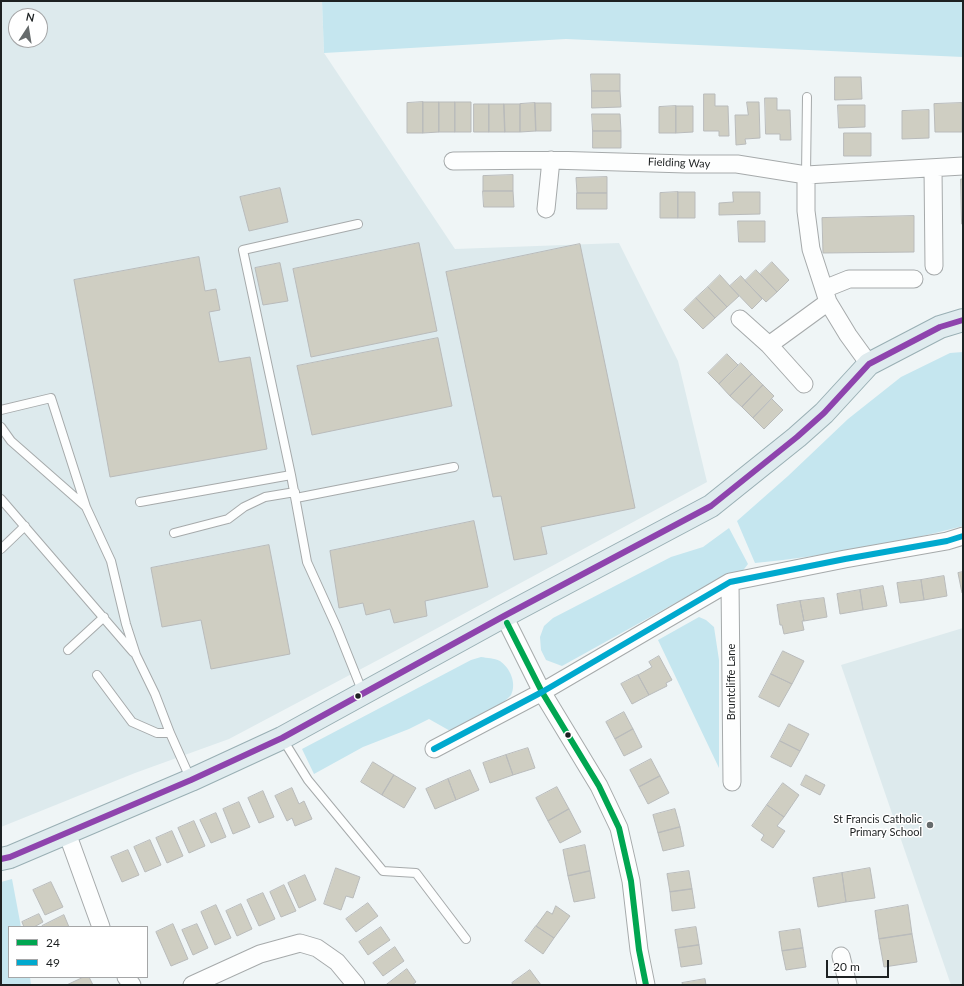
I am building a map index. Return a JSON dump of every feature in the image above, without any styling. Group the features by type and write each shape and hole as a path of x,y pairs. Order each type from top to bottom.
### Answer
{"main road":[{"path":"1,859 10,857 191,780 282,738 504,616 711,506 797,437 824,413 869,364 940,327 963,320"}],"street":[{"name":"Fielding Way","path":"453,161 551,160 738,164 806,175 963,166"},
{"path":"546,209 551,160"},
{"path":"933,168 934,266"},
{"path":"806,175 806,211 811,249 826,296 848,335 869,364"},
{"path":"769,345 826,296 849,279 914,279"},
{"path":"740,319 769,345 804,384"},
{"path":"434,749 542,692 730,582 845,559 947,541 963,536"},
{"name":"Bruntcliffe Lane","path":"730,582 732,782"},
{"path":"504,616 542,692 599,786 619,828 631,881 639,950 646,985"},
{"path":"67,833 101,926"},
{"path":"192,985 260,954 300,943 317,948 337,962 356,985"},
{"path":"840,956 848,985"}],"lane":[{"path":"806,175 807,97"},
{"path":"358,224 243,250 291,475 307,562 337,628 363,694"},
{"path":"1,410 51,398 86,507 111,561 126,624 136,655 155,694 170,733 191,780"},
{"path":"1,427 11,441 86,507"},
{"path":"174,533 228,519 244,507 265,497 295,495 454,467"},
{"path":"140,502 291,475"},
{"path":"1,499 136,655"},
{"path":"1,549 25,526"},
{"path":"68,650 104,617"},
{"path":"97,675 132,722 157,733 170,733"},
{"path":"282,738 308,780 383,871 416,874 466,939"}],"shaded area":[{"path":"1,1 322,1 324,53 455,249 619,243 678,361 707,482 229,739 135,773 1,827"},
{"path":"322,1 963,1 963,57 566,39 324,53"},
{"path":"963,352 963,526 860,549 755,563 737,521 788,476 848,419 901,377 950,353"},
{"path":"729,528 748,564 741,573 697,591 562,666 546,660 541,650 540,637 544,626 553,618 671,557 703,547"},
{"path":"699,617 706,620 714,627 719,660 719,768 658,640"},
{"name":"St Francis Catholic Primary School","path":"963,628 963,985 951,985 841,665"},
{"path":"481,657 500,661 504,664 512,676 513,690 511,695 504,702 452,732 429,719 409,729 363,747 314,774 302,749 471,660"},
{"path":"12,879 21,926 8,926 8,978 30,978 31,985 1,985 1,882"}],"building":[{"path":"591,74 620,74 620,91 592,91"},
{"path":"835,77 861,77 862,99 835,100"},
{"path":"592,91 620,91 621,107 592,108"},
{"path":"704,94 715,94 715,106 728,106 729,136 719,136 719,131 704,131"},
{"path":"765,98 777,98 777,110 790,110 791,140 780,140 780,134 766,134"},
{"path":"423,102 439,102 439,132 423,133"},
{"path":"423,102 423,133 407,133 407,103"},
{"path":"439,102 455,102 455,132 439,132"},
{"path":"455,102 471,102 471,132 455,132"},
{"path":"747,102 759,102 760,138 745,139 746,144 736,145 735,115 748,115"},
{"path":"535,103 551,103 551,131 536,131"},
{"path":"535,103 536,131 520,132 520,104"},
{"path":"962,103 962,132 935,132 934,104"},
{"path":"474,104 489,104 489,132 474,132"},
{"path":"489,104 504,104 505,132 489,132"},
{"path":"504,104 520,104 520,132 505,132"},
{"path":"838,105 865,105 865,127 839,128"},
{"path":"676,106 693,106 693,132 676,133"},
{"path":"676,106 676,133 659,133 659,107"},
{"path":"929,110 929,138 902,139 902,111"},
{"path":"592,114 620,114 621,131 593,131"},
{"path":"593,131 621,131 621,148 593,148"},
{"path":"844,133 871,133 871,156 844,156"},
{"path":"513,175 513,191 483,191 483,176"},
{"path":"607,177 607,193 577,193 576,178"},
{"path":"961,179 963,179 963,224 962,224"},
{"path":"280,188 288,222 249,231 240,197"},
{"path":"483,191 513,191 514,207 484,207"},
{"path":"678,192 695,192 695,218 678,218"},
{"path":"678,192 678,218 660,218 660,193"},
{"path":"733,192 760,192 760,214 719,215 719,203 733,202"},
{"path":"577,193 607,193 607,209 577,209"},
{"path":"914,216 914,252 823,253 822,218"},
{"path":"738,221 765,221 765,242 739,242"},
{"path":"419,243 437,331 311,357 293,269"},
{"path":"580,244 635,508 541,527 547,554 514,560 501,496 493,497 446,272"},
{"path":"199,257 205,291 216,289 220,310 209,312 219,362 250,357 267,449 110,477 74,280"},
{"path":"772,262 789,280 777,292 760,274"},
{"path":"280,263 288,301 263,305 255,268"},
{"path":"756,270 777,292 766,302 745,281"},
{"path":"720,275 739,296 727,307 708,287"},
{"path":"741,276 762,299 752,309 730,286"},
{"path":"708,287 727,307 715,318 696,298"},
{"path":"696,298 715,318 703,329 684,310"},
{"path":"438,338 452,406 312,435 297,366"},
{"path":"727,354 738,365 719,384 708,373"},
{"path":"741,363 752,374 730,396 719,384"},
{"path":"752,374 763,385 742,407 730,396"},
{"path":"763,385 774,396 753,418 742,407"},
{"path":"772,399 783,410 764,429 753,418"},
{"path":"474,521 488,587 425,601 427,616 394,623 390,609 366,615 363,603 339,608 330,551"},
{"path":"269,545 290,654 211,669 201,620 162,627 151,568"},
{"path":"963,572 963,593 962,593 958,573"},
{"path":"944,576 947,596 924,600 921,580"},
{"path":"921,580 924,600 900,603 897,583"},
{"path":"883,586 887,606 863,610 860,590"},
{"path":"860,590 863,610 840,614 837,594"},
{"path":"824,598 827,617 804,621 800,601"},
{"path":"800,601 804,621 802,621 804,630 784,634 782,625 780,625 777,605"},
{"path":"783,651 804,661 792,684 771,674"},
{"path":"659,656 672,680 666,683 667,686 649,695 638,675 652,667 649,662"},
{"path":"771,674 792,684 779,707 759,697"},
{"path":"638,675 649,695 632,704 621,684"},
{"path":"624,712 633,729 615,739 606,722"},
{"path":"789,724 809,734 800,751 780,741"},
{"path":"633,729 642,747 624,756 615,739"},
{"path":"780,741 800,751 791,767 771,757"},
{"path":"528,748 535,768 513,775 506,755"},
{"path":"506,755 513,775 490,783 483,763"},
{"path":"651,759 660,776 639,787 630,770"},
{"path":"373,762 394,775 382,795 361,782"},
{"path":"470,770 479,790 456,800 448,779"},
{"path":"394,775 416,788 404,808 382,795"},
{"path":"806,775 825,785 820,795 801,785"},
{"path":"660,776 669,793 648,804 639,787"},
{"path":"448,779 456,800 435,809 426,789"},
{"path":"783,783 799,795 784,817 767,805"},
{"path":"557,787 569,809 548,821 536,798"},
{"path":"292,788 299,804 304,801 312,819 295,826 292,818 287,821 275,796"},
{"path":"263,791 274,817 259,823 248,798"},
{"path":"239,802 250,827 233,834 223,809"},
{"path":"767,805 784,817 777,826 785,831 773,848 761,840 764,835 752,826"},
{"path":"569,809 581,832 560,843 548,821"},
{"path":"675,809 680,827 658,833 653,815"},
{"path":"216,813 226,837 211,843 200,820"},
{"path":"194,821 205,846 189,853 178,828"},
{"path":"680,827 684,846 663,851 658,833"},
{"path":"172,831 183,856 167,863 156,838"},
{"path":"150,840 161,865 145,872 134,847"},
{"path":"585,845 590,871 568,876 563,850"},
{"path":"128,850 139,875 122,882 111,857"},
{"path":"336,868 360,877 353,898 346,896 341,910 324,904"},
{"path":"870,868 875,898 846,902 842,873"},
{"path":"590,871 595,898 574,902 568,876"},
{"path":"689,871 692,889 670,892 667,874"},
{"path":"842,873 846,902 818,907 813,878"},
{"path":"305,875 316,900 299,908 288,883"},
{"path":"51,882 63,907 45,915 33,890"},
{"path":"284,885 296,911 281,917 270,892"},
{"path":"692,889 695,908 672,911 670,892"},
{"path":"263,893 275,919 259,926 247,900"},
{"path":"368,903 378,916 356,932 346,919"},
{"path":"241,904 252,929 237,936 226,911"},
{"path":"216,905 231,938 215,945 201,912"},
{"path":"908,905 912,934 879,939 875,911"},
{"path":"556,906 570,916 554,938 536,926 547,911 552,914"},
{"path":"39,914 43,922 36,926 24,926 22,922"},
{"path":"64,915 69,926 42,926"},
{"path":"173,924 188,959 171,966 156,932"},
{"path":"197,924 208,948 193,955 182,930"},
{"path":"536,926 554,938 543,954 525,941"},
{"path":"381,927 390,940 368,955 359,942"},
{"path":"696,927 699,945 678,948 675,930"},
{"path":"800,929 803,948 782,951 779,932"},
{"path":"912,934 917,962 884,967 879,939"},
{"path":"699,945 702,964 681,967 678,948"},
{"path":"395,947 404,961 383,976 373,963"},
{"path":"803,948 806,967 786,970 782,951"},
{"path":"407,969 416,982 412,985 386,985"},
{"path":"530,970 541,985 513,985 512,983"},
{"path":"82,978 90,978 93,985 67,985"},
{"path":"705,979 706,985 683,985 682,983"}],"transit line":[{"path":"1,859 10,857 191,780 282,738 504,616 711,506 797,437 824,413 869,364 940,327 963,320"},
{"name":"49","path":"434,749 542,692 730,582 845,559 947,541 963,536"},
{"name":"24","path":"507,623 542,692 599,786 619,828 631,881 639,950 646,985"}],"place":[{"name":"St Francis Catholic Primary School","path":"930,825"}]}
